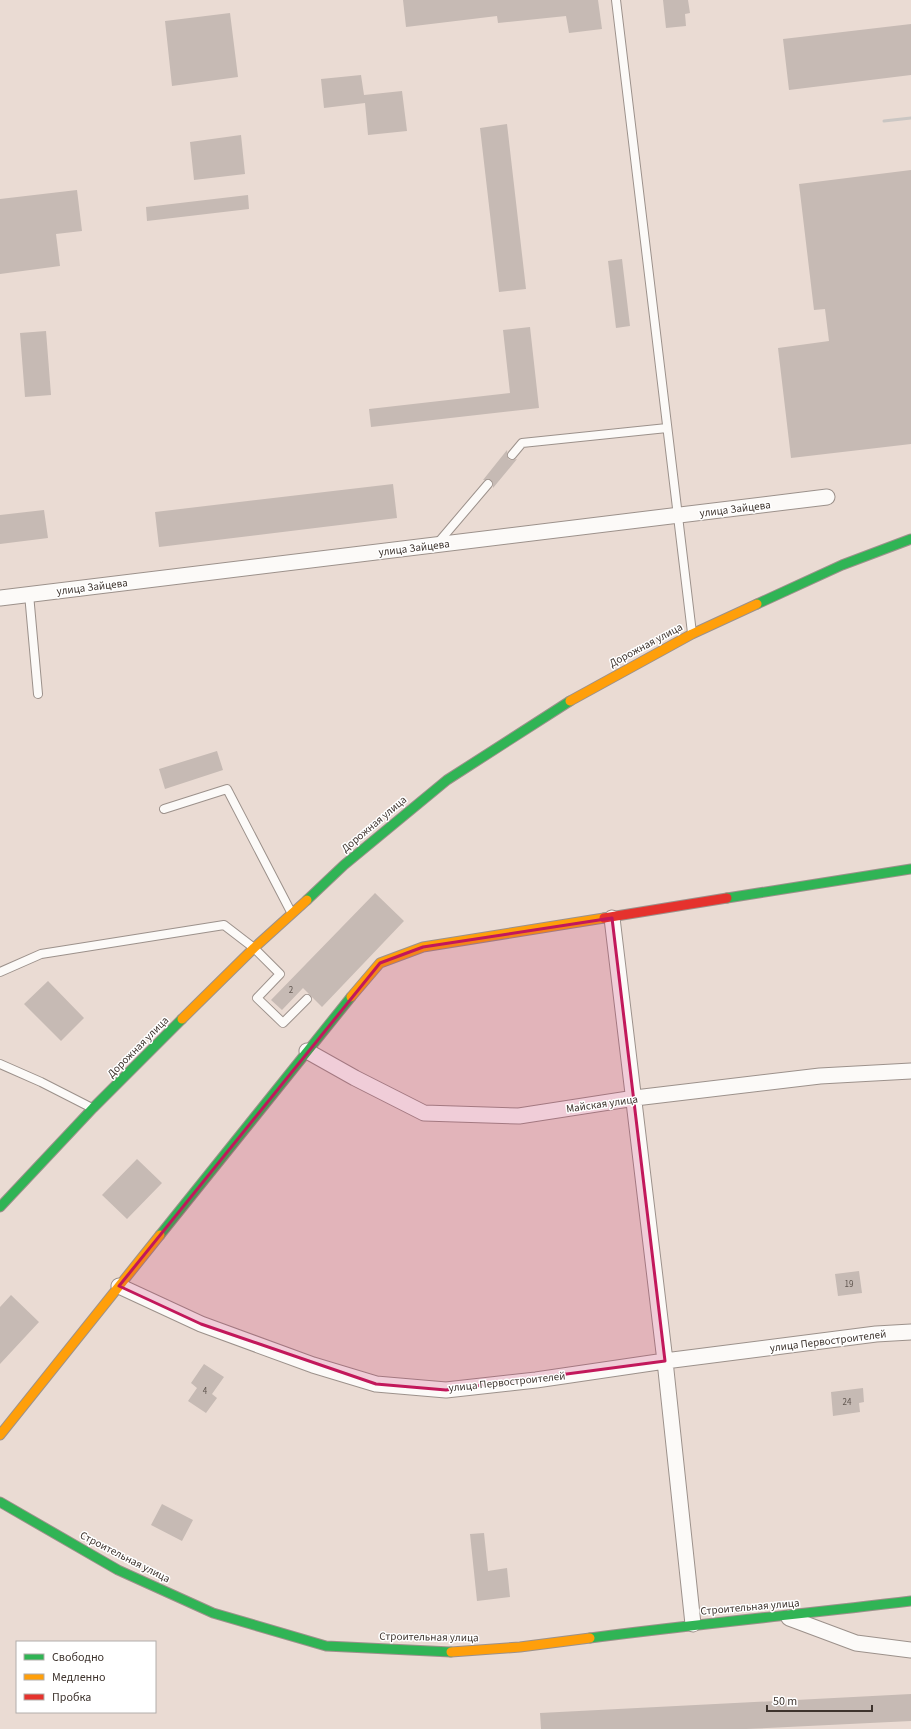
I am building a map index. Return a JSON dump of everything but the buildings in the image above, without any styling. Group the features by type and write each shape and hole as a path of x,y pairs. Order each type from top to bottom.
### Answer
{"street":[{"name":"улица Зайцева","path":"0,598 827,498"},
{"name":"Дорожная улица","path":"0,1207 93,1108 254,948 344,865 447,780 585,691 692,634 842,565 911,539"},
{"path":"0,1435 307,1051 380,963 423,947 911,869"},
{"path":"612,918 635,1098 693,1624"},
{"name":"Майская улица","path":"307,1051 355,1078 424,1113 519,1116 635,1098 820,1076 911,1070"},
{"name":"улица Первостроителей","path":"119,1286 201,1324 313,1365 376,1384 446,1390 536,1380 665,1361 876,1334 911,1332"},
{"name":"Строительная улица","path":"0,1502 118,1570 213,1613 326,1646 461,1652 520,1647 693,1624 785,1616 911,1601"},
{"path":"785,1616 856,1643 911,1650"}],"lane":[{"path":"616,0 692,634"},
{"path":"512,455 522,443 667,428"},
{"path":"436,545 488,484"},
{"path":"29,594 38,694"},
{"path":"164,809 227,789 292,913"},
{"path":"0,972 40,954 224,925 254,948 280,974 257,998 283,1023 307,999"},
{"path":"0,1064 41,1082 93,1108"}],"highlighted area":[{"path":"612,918 665,1361 446,1390 376,1384 201,1324 119,1286 380,963 423,947"}],"railway":[{"path":"884,121 911,118"}],"traffic: fast":[{"path":"757,604 842,565 911,539"},
{"path":"307,900 344,865 447,780 570,701"},
{"path":"727,898 911,869"},
{"path":"160,1235 351,997"},
{"path":"0,1207 93,1108 182,1019"},
{"path":"0,1502 118,1570 213,1613 326,1646 451,1652"},
{"path":"590,1638 911,1601"}],"traffic: slow":[{"path":"570,701 692,634 757,604"},
{"path":"182,1019 254,948 307,900"},
{"path":"351,997 380,963 423,947 604,918"},
{"path":"0,1435 160,1235"},
{"path":"451,1652 520,1647 590,1638"}],"traffic: jam":[{"path":"604,918 727,898"}]}
